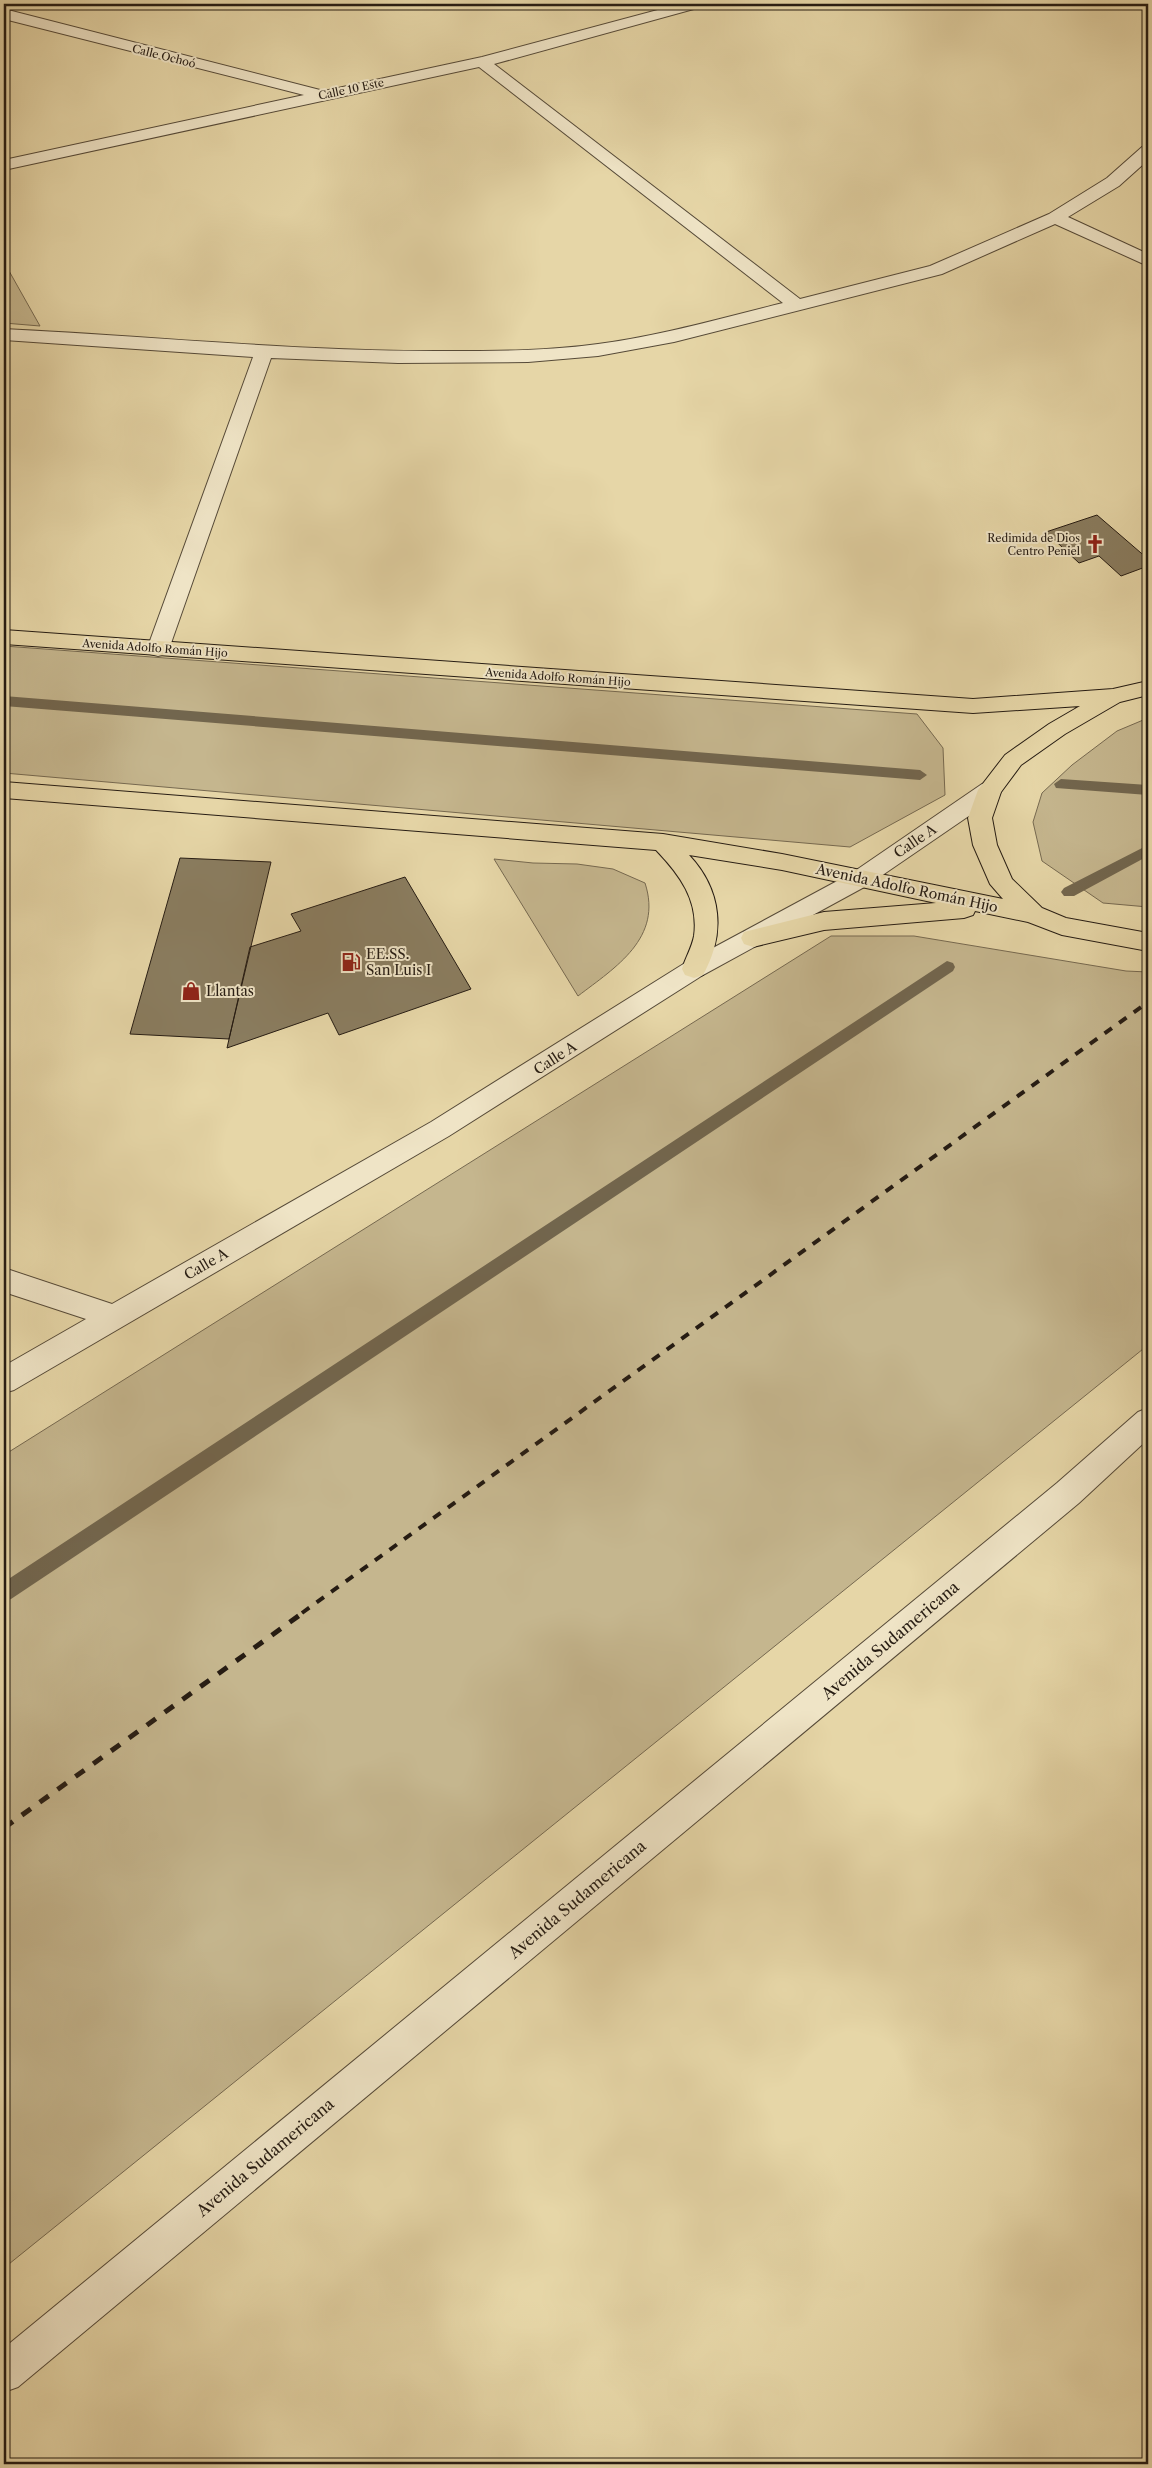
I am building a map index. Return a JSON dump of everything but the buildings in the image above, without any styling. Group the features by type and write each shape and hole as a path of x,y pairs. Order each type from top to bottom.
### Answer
{"main road":[{"name":"Avenida Adolfo Román Hijo","path":"4,637 973,706 1113,696"},
{"path":"1148,688 1113,696 1057,729 1013,760 990,790 980,818 985,845 1002,884 1033,914 1071,928 1148,942"},
{"name":"Avenida Adolfo Román Hijo","path":"4,790 663,842 782,862 1033,914"},
{"path":"663,842 689,870 704,901 706,936 694,969"},
{"path":"752,938 824,921 995,907"}],"street":[{"name":"Calle 10 Este","path":"4,165 482,62 696,4"},
{"name":"Calle Ochoó","path":"4,14 324,95"},
{"path":"482,62 795,304"},
{"path":"4,334 264,352 398,358 536,356 598,350 674,336 936,270 1055,218 1113,182 1148,152"},
{"path":"1055,218 1148,261"},
{"path":"158,649 264,352"},
{"name":"Calle A","path":"4,1381 440,1129 694,969 860,879 990,790"},
{"path":"4,1280 114,1317"},
{"name":"Avenida Sudamericana","path":"4,2373 1068,1493 1148,1421"}],"shaded area":[{"path":"4,262 40,326 4,323"},
{"path":"4,646 917,714 943,748 945,795 850,847 4,773"},
{"path":"1148,718 1148,907 1103,903 1042,861 1033,822 1042,793 1072,765 1117,731"},
{"path":"494,859 533,863 577,864 613,869 645,883 649,902 647,920 642,935 621,962 578,996"},
{"path":"831,936 914,936 1126,971 1148,972 1148,1345 4,2268 4,1455"}],"waterway":[{"path":"4,701 920,775"},
{"path":"1061,784 1148,790"},
{"path":"1069,892 1148,850"},
{"path":"4,1593 947,967"}],"railway":[{"path":"302,1613 1148,1002"},
{"path":"4,1828 304,1612"}],"place":[{"name":"Redimida de Dios Centro Peniel","path":"1095,544"},
{"name":"EE.SS. San Luis I","path":"351,962"},
{"name":"Llantas","path":"191,991"}]}
